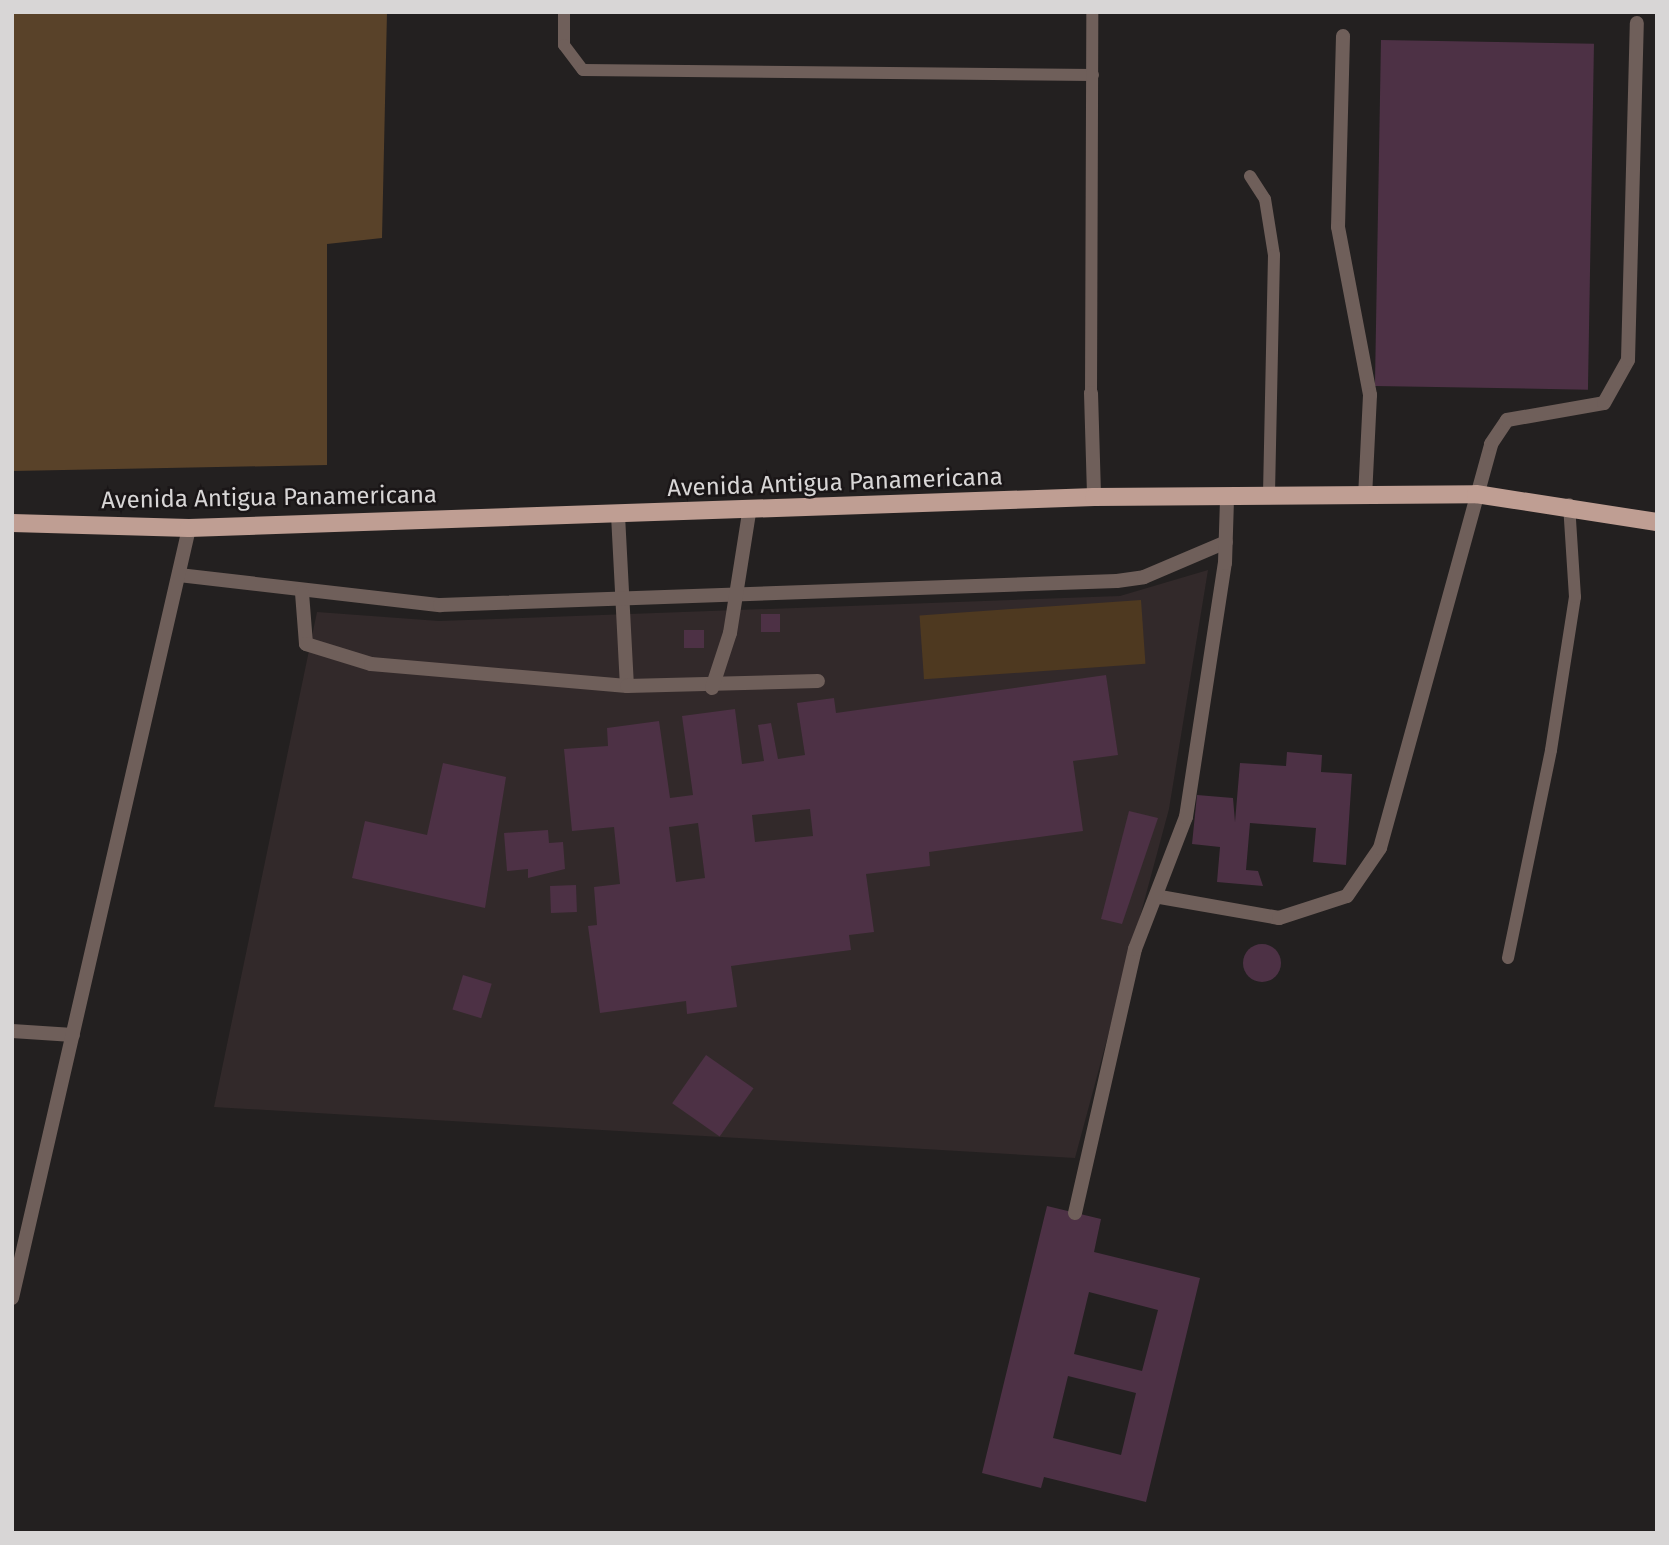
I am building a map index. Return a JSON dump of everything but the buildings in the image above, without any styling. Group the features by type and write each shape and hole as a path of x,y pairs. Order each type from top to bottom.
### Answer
{"main road":[{"name":"Avenida Antigua Panamericana","path":"12,523 189,528 749,513 1094,497 1269,498 1476,494 1569,504 1657,522"}],"street":[{"path":"1160,897 1279,918 1348,896 1380,848 1492,444 1507,420 1604,403 1628,360 1637,23"},
{"path":"1343,36 1338,227 1370,395 1366,496"},
{"path":"1091,393 1094,497"},
{"path":"1075,1213 1135,949 1160,897 1186,817 1226,541 1227,498"},
{"path":"712,688 739,592 749,513"},
{"path":"618,515 627,686"},
{"path":"12,1298 189,528"},
{"path":"179,575 302,593 440,605 739,592 1117,581 1144,577 1226,541"},
{"path":"302,593 306,644 371,664 627,686 712,688 818,681"},
{"path":"12,1031 73,1035"}],"lane":[{"path":"564,12 564,45 583,70 1093,75"},
{"path":"1091,393 1092,12"},
{"path":"1250,176 1265,199 1274,255 1269,498"},
{"path":"1508,958 1551,750 1575,597 1569,504"}],"shaded area":[{"path":"12,12 387,12 382,238 327,244 327,465 12,471"},
{"path":"1208,570 1169,809 1075,1158 214,1107 317,612 439,621 1120,596"},
{"path":"1141,600 1145,664 924,679 920,615"}]}
